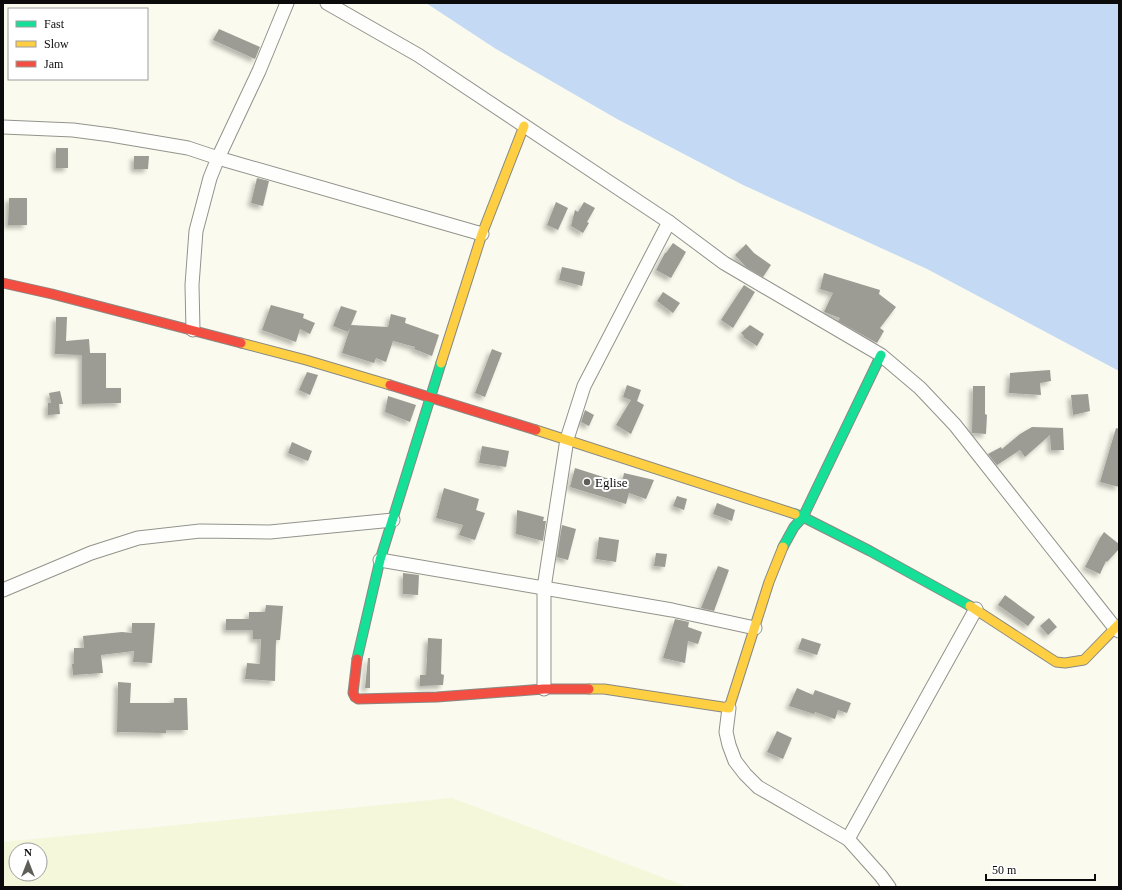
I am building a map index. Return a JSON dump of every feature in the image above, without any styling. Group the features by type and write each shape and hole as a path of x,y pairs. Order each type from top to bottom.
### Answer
{"street":[{"path":"193,330 192,284 196,231 210,178 259,71 287,3"},
{"path":"3,283 193,330 306,360 567,439 803,517 870,551 976,609 1056,662 1065,663 1084,660 1118,628 955,425 920,388 881,356 724,263 669,222 418,55 327,3"},
{"path":"524,126 482,234 380,560 357,658 352,693 358,699 437,697 544,689 604,689 730,708"},
{"path":"3,127 73,130 188,148 482,234"},
{"path":"544,689 544,588 567,439 584,386 669,222"},
{"path":"881,356 803,517 796,524 789,536 775,566 730,708 726,732 735,761 758,787 848,839 881,876 888,887"},
{"path":"3,590 91,553 138,538 200,531 270,532 393,520"},
{"path":"380,560 672,610 755,628"},
{"path":"848,839 976,609"}],"green space":[{"path":"452,798 688,887 3,887 3,842"}],"water":[{"path":"426,3 1119,3 1119,371 927,269 743,185 617,119 496,49"}],"building":[{"path":"219,29 260,47 255,59 213,40"},
{"path":"56,148 68,148 68,168 56,168"},
{"path":"134,156 149,156 148,169 134,169"},
{"path":"257,178 269,181 263,206 251,203"},
{"path":"9,198 27,198 27,225 8,225"},
{"path":"556,202 568,208 558,230 547,225"},
{"path":"584,202 595,208 583,233 571,226 575,210 578,212"},
{"path":"673,243 686,252 671,278 656,270 665,253"},
{"path":"746,244 754,253 771,265 763,277 746,267 735,255"},
{"path":"562,267 585,272 582,286 559,280"},
{"path":"824,273 880,290 879,294 896,307 880,328 884,331 877,343 838,321 840,318 824,312 833,293 820,289"},
{"path":"744,285 755,292 733,328 721,320"},
{"path":"663,292 680,303 673,313 657,301"},
{"path":"271,305 304,314 303,318 315,323 310,334 300,329 296,342 262,330"},
{"path":"341,306 357,311 351,325 388,327 391,314 406,318 405,323 439,335 432,356 414,349 415,347 393,341 386,362 376,358 374,363 342,353 350,328 348,332 333,326"},
{"path":"56,317 67,317 66,341 89,339 90,353 106,353 106,388 121,388 121,403 82,404 82,355 55,354"},
{"path":"750,325 764,334 757,346 743,337 744,336 741,333"},
{"path":"492,349 502,353 485,397 475,393"},
{"path":"1050,370 1051,381 1040,383 1041,395 1009,393 1010,373"},
{"path":"307,372 318,375 310,395 299,390"},
{"path":"627,385 641,390 637,401 644,405 631,434 616,425 631,400 623,397"},
{"path":"973,386 985,386 985,414 987,415 986,434 972,433"},
{"path":"60,391 63,404 59,404 60,414 48,415 48,403 51,403 49,393"},
{"path":"1088,394 1090,411 1073,415 1071,395"},
{"path":"388,396 416,405 410,422 385,412"},
{"path":"585,410 594,415 589,426 581,422"},
{"path":"1032,427 1063,428 1064,450 1051,450 1050,435 1025,457 1020,450 997,465 988,454 1001,447 1002,449 1020,434"},
{"path":"1116,428 1119,429 1119,487 1100,482"},
{"path":"292,442 312,451 308,461 288,453"},
{"path":"482,446 509,451 506,467 479,463"},
{"path":"575,468 622,483 624,473 654,480 646,499 629,493 626,504 570,487"},
{"path":"444,488 479,499 476,510 485,513 475,540 459,535 463,525 436,518"},
{"path":"677,496 687,499 684,510 673,506"},
{"path":"717,503 735,510 732,521 713,514"},
{"path":"517,510 544,517 543,521 546,521 543,541 516,534"},
{"path":"562,525 576,529 568,560 557,557"},
{"path":"1104,532 1119,544 1119,549 1107,562 1106,561 1100,574 1085,567"},
{"path":"599,537 619,540 616,562 596,559"},
{"path":"656,553 667,554 665,567 654,566"},
{"path":"718,566 729,570 714,611 701,608"},
{"path":"403,573 419,575 418,595 403,594"},
{"path":"1005,595 1035,617 1028,626 998,605"},
{"path":"266,605 283,606 280,640 276,640 275,681 245,679 247,663 260,664 261,639 253,639 253,630 226,630 226,619 249,619 249,612 265,612"},
{"path":"1049,618 1057,627 1048,635 1040,626"},
{"path":"675,619 689,622 688,627 702,632 698,644 688,641 685,663 663,658"},
{"path":"132,623 155,623 152,663 133,662 134,651 101,655 103,673 73,675 72,664 74,664 74,648 84,648 83,636 122,632 132,633"},
{"path":"428,638 442,639 441,674 444,675 443,685 420,686 420,675 426,675"},
{"path":"802,638 821,644 817,655 798,649"},
{"path":"368,658 370,658 370,688 365,688"},
{"path":"118,682 131,683 130,703 174,703 174,698 187,698 188,730 166,730 166,733 117,732"},
{"path":"797,688 813,695 815,690 851,703 847,713 838,710 835,719 815,712 814,714 789,706"},
{"path":"777,731 792,738 783,759 767,752"}],"traffic: fast":[{"path":"783,547 794,527 803,517 881,355"},
{"path":"357,659 380,560 441,363"},
{"path":"795,514 870,551 970,606"}],"traffic: slow":[{"path":"441,363 482,234 524,126"},
{"path":"241,343 306,360 390,385"},
{"path":"536,430 795,514"},
{"path":"589,689 604,689 729,708 769,582 783,547"},
{"path":"970,606 1056,662 1065,663 1084,660 1119,624"}],"traffic: jam":[{"path":"3,283 52,294 241,343"},
{"path":"390,385 536,430"},
{"path":"357,659 353,693 358,699 437,697 544,689 589,689"}],"place":[{"name":"Eglise","path":"587,482"}]}
